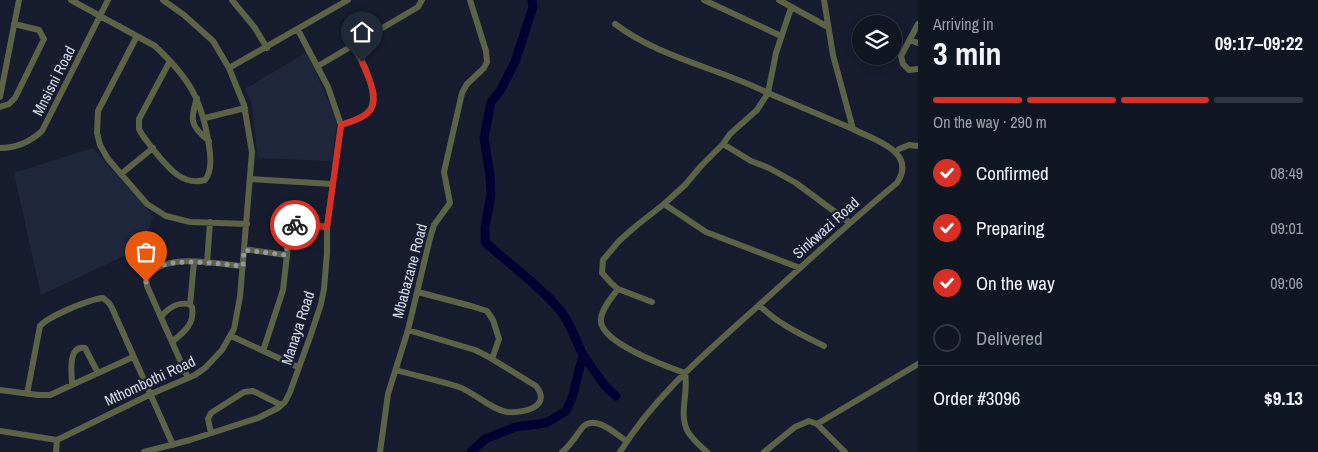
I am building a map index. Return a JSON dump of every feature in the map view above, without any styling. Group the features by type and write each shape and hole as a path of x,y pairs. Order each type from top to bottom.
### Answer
{"street":[{"path":"0,97 19,0"},
{"path":"71,0 155,46 170,61 180,71 197,98 205,118 210,153 210,172 205,180 195,181 172,172 140,132 138,122 170,61"},
{"name":"Mnsisni Road","path":"0,148 21,145 42,131 108,0"},
{"name":"Mthombothi Road","path":"57,440 188,378 210,363 231,336 237,316 252,152 244,108 230,68 212,41 184,15 163,0"},
{"path":"232,0 255,28 267,48"},
{"path":"230,68 348,0"},
{"path":"318,66 418,7 422,0"},
{"name":"Mbabazane Road","path":"380,452 384,414 408,330 434,225 450,203 444,172 462,92 466,84 486,64 486,51 470,0"},
{"path":"704,0 780,36"},
{"path":"779,0 828,27"},
{"path":"824,0 837,74 853,129"},
{"path":"652,302 618,289 605,278 602,267 603,260 619,241 685,185 734,130 757,110 768,93 772,66 780,36 791,8"},
{"path":"0,108 9,104 15,98 44,39 39,30 14,24"},
{"path":"615,24 660,51 746,82 899,149 909,145 918,146"},
{"path":"918,24 901,56 902,61 909,70 918,69"},
{"name":"Manaya Road","path":"281,405 290,392 321,304 327,253 327,227 341,125 328,87 298,30"},
{"path":"137,36 98,111 97,122 100,145 108,159 147,204 155,210 178,220 246,224"},
{"path":"910,40 918,43"},
{"path":"341,125 365,115 370,110 374,99 374,92 362,62 352,47"},
{"path":"197,98 192,122 200,134 208,141"},
{"path":"205,118 244,108"},
{"path":"723,144 751,162 769,168 796,183 850,223"},
{"path":"121,174 153,148"},
{"name":"Sinkwazi Road","path":"620,452 646,414 685,373 901,179 906,162 899,149"},
{"path":"251,179 332,184"},
{"path":"664,204 706,232 800,268"},
{"path":"207,263 210,222"},
{"path":"263,351 283,290 288,233 292,226 304,224 327,227"},
{"path":"244,250 286,255"},
{"path":"188,378 147,286 146,278 160,266 182,261 243,266"},
{"path":"172,342 191,323 193,313 190,305 194,262"},
{"path":"618,289 601,318 602,325 614,338 646,358 685,373 687,386 684,420 688,431 707,452"},
{"path":"418,292 476,307 490,314 499,340 492,358"},
{"path":"27,394 40,326 47,319 92,300 103,298 109,303 173,445"},
{"path":"161,317 173,306 184,303 190,305"},
{"path":"759,305 772,318 824,346"},
{"path":"396,370 459,388 504,412 520,411 535,406 541,398 539,390 526,379 492,358 466,347 408,330"},
{"path":"231,336 298,367"},
{"path":"72,385 72,357 74,351 78,348 85,348 98,373"},
{"path":"0,390 50,395 133,357"},
{"path":"817,424 918,364"},
{"path":"211,434 208,419 211,413 244,392 254,391 281,405"},
{"path":"144,452 211,434 264,415 281,405"},
{"path":"764,452 801,424 809,421 817,424 845,452"},
{"path":"562,452 571,444 585,425 592,422 600,424 626,441"},
{"path":"0,431 57,440 56,452"}],"shaded area":[{"path":"307,52 337,121 332,161 258,158 252,105 245,89"},
{"path":"93,148 153,216 143,247 41,295 14,173"}],"waterway":[{"path":"471,452 485,439 515,427 546,423 566,411 572,398 583,355 570,326 560,310 533,283 485,242 485,227 491,195 484,138 491,102 500,91 515,62 533,7 532,0"},
{"path":"583,355 605,386 616,396"}],"way so far":[{"path":"146,282 146,278 153,270 169,263 182,261 243,266 244,250 286,255 288,233 292,226 295,225"}],"route":[{"path":"295,225 304,224 327,227 341,125 365,115 373,104 374,92 362,62"}]}
